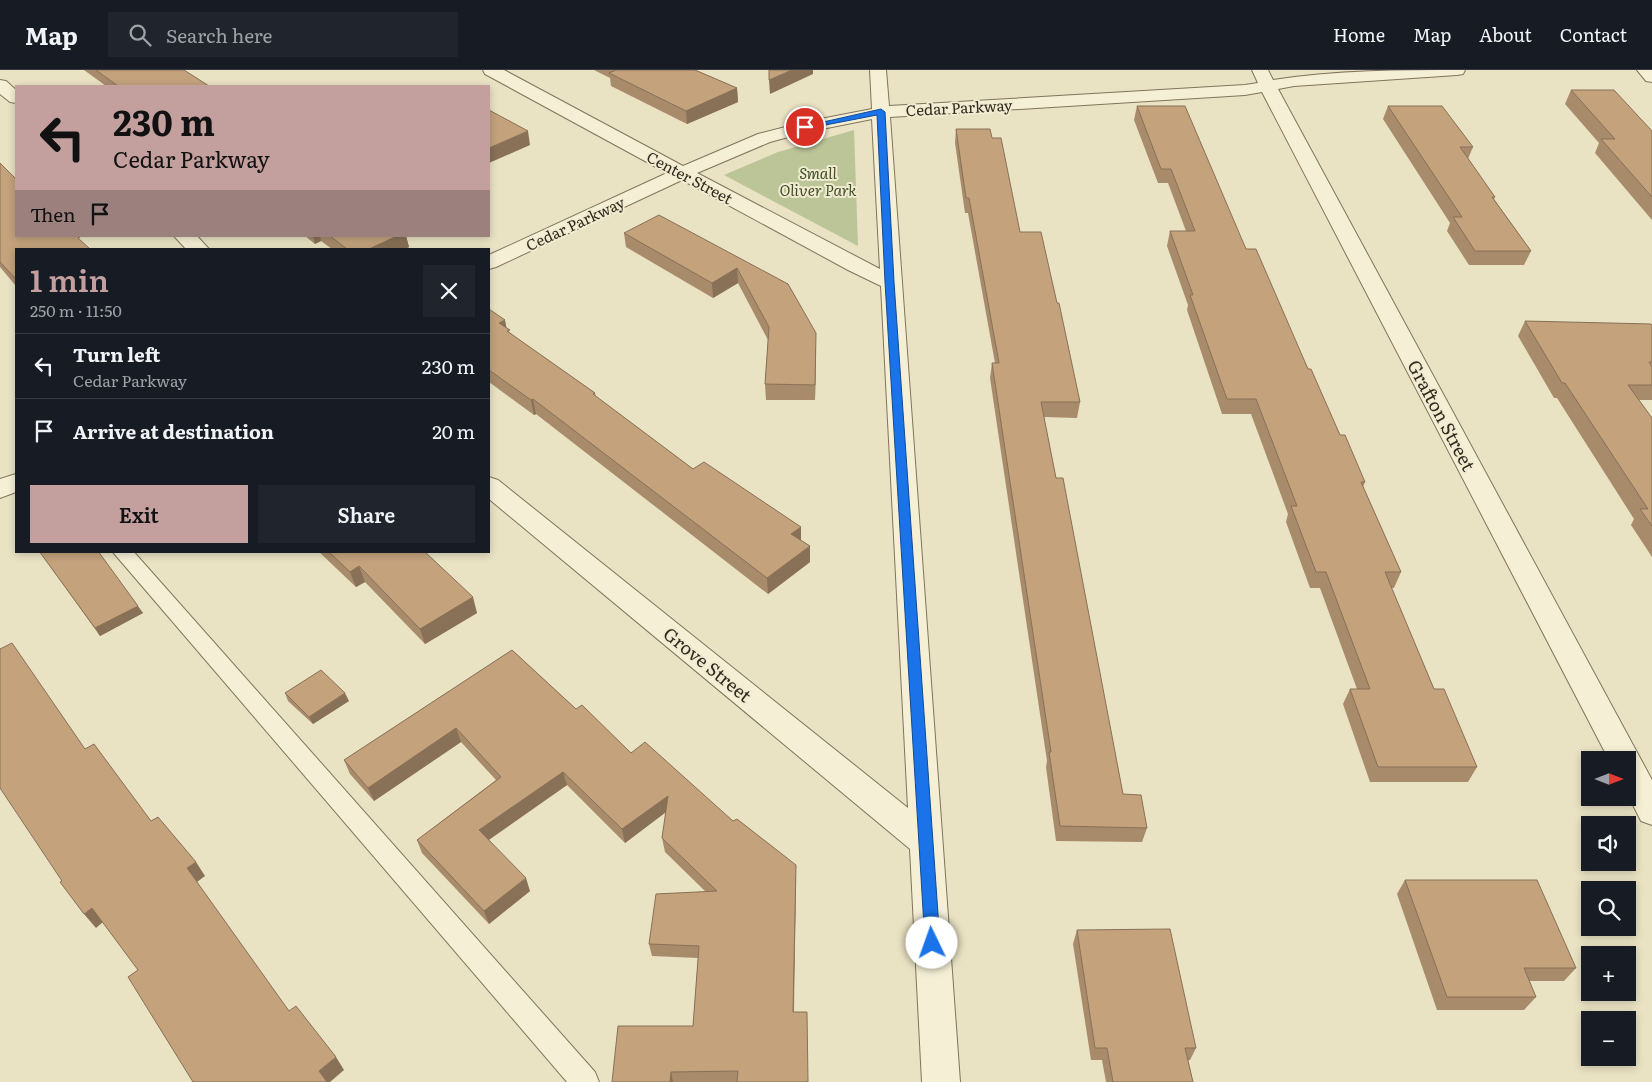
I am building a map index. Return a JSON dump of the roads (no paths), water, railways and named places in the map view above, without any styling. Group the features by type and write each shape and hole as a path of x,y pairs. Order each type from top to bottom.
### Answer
{"street":[{"name":"Center Street","path":"491,70 847,261 890,282"},
{"path":"878,70 941,1082"},
{"name":"Cedar Parkway","path":"490,263 682,173 783,132 881,112 1245,90 1263,78 1294,81 1457,70"},
{"path":"1645,70 1652,77"},
{"name":"Grafton Street","path":"1263,78 1620,751"},
{"path":"0,85 15,97"},
{"path":"185,237 198,248"},
{"path":"0,489 15,482"},
{"name":"Grove Street","path":"490,487 927,843"},
{"path":"1636,780 1652,811"}],"lane":[{"path":"124,553 585,1082"}],"park label":[{"name":"Small Oliver Park","path":"818,180"}]}
